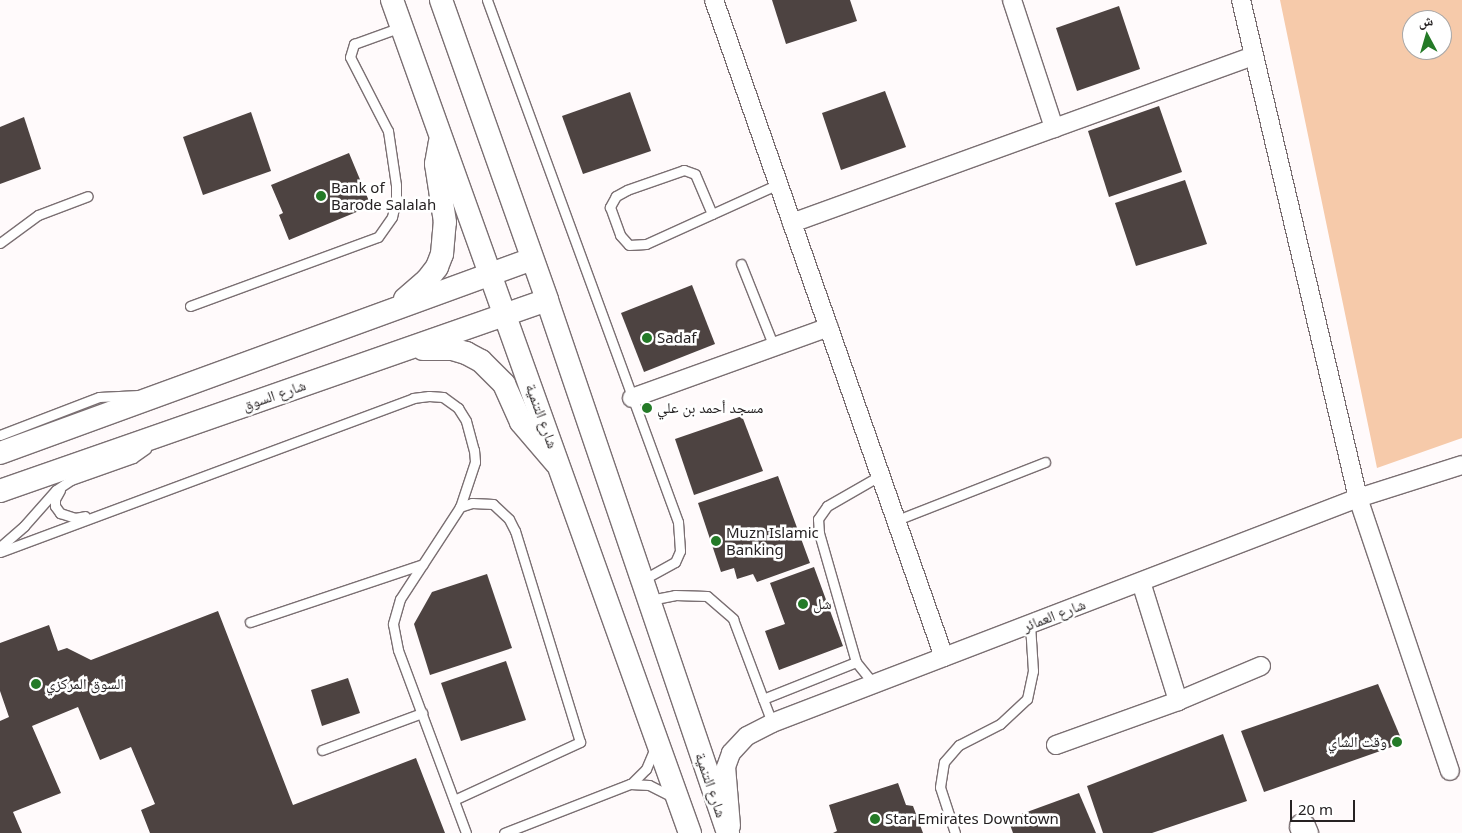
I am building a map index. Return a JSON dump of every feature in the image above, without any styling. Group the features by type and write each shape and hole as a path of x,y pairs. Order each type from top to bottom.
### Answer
{"street":[{"name":"شارع التنمية","path":"392,0 690,833"},
{"name":"شارع التنمية","path":"441,0 547,300 644,591 728,833"},
{"path":"714,0 944,657"},
{"path":"1012,0 1054,128"},
{"path":"1242,0 1253,56 1358,498 1450,772"},
{"path":"792,224 1253,56"},
{"path":"395,308 427,280 437,267 442,254 445,222 436,164 442,136"},
{"path":"0,453 532,259"},
{"name":"شارع السوق","path":"0,491 547,300"},
{"path":"632,398 829,327"},
{"path":"402,350 452,349 466,353 481,362 504,384 521,422 561,468"},
{"name":"شارع العمائر","path":"732,833 726,767 731,753 747,736 772,723 1358,498 1462,465"},
{"path":"1140,582 1178,701"},
{"path":"1056,746 1178,701 1260,666"}],"lane":[{"path":"487,0 678,522 681,538 680,551 675,562 644,591"},
{"path":"190,306 378,237 392,217 396,200 396,185 388,131 350,56 354,44 402,27"},
{"path":"712,214 695,174 684,170 627,190 616,196 610,207 620,235 629,245 646,244 712,214 778,184"},
{"path":"0,244 38,215 88,196"},
{"path":"741,264 774,347"},
{"path":"0,435 99,396 159,395"},
{"path":"0,552 413,398 429,396 443,398 458,408 466,421 475,462 460,507 400,599 393,624 398,650 466,833"},
{"path":"0,547 24,526 56,490 71,480 133,458 172,431"},
{"path":"897,520 1045,462"},
{"path":"874,684 856,662 819,533 818,519 827,506 881,475"},
{"path":"71,480 59,491 55,499 55,506 60,513 75,518 102,514"},
{"path":"454,800 580,742 515,531 509,519 493,504 472,503 460,507"},
{"path":"250,622 423,564"},
{"path":"644,591 675,595 708,596 733,619 772,723"},
{"path":"955,833 940,787 944,762 959,745 1000,724 1027,699 1032,671 1030,624"},
{"path":"764,699 856,662"},
{"path":"322,750 422,713"},
{"path":"504,833 630,784 639,777 652,760 656,738"},
{"path":"630,784 649,784 658,788 680,805"}],"shaded area":[{"path":"1280,0 1462,0 1462,438 1377,468"}],"building":[{"path":"772,0 850,0 857,21 786,44"},
{"path":"1119,6 1140,69 1077,91 1056,28"},
{"path":"885,91 906,147 841,170 822,113"},
{"path":"630,92 651,151 583,174 562,116"},
{"path":"1159,106 1182,172 1109,197 1088,131"},
{"path":"251,112 271,171 203,195 183,137"},
{"path":"24,117 41,169 0,184 0,127"},
{"name":"Bank of Barode Salalah","path":"349,153 371,206 289,240 279,215 283,213 271,185"},
{"path":"1185,180 1207,244 1136,266 1115,203"},
{"path":"692,285 715,344 644,372 621,313"},
{"path":"742,416 763,471 694,495 675,439"},
{"path":"778,476 810,563 757,582 753,574 737,579 734,568 721,572 698,503"},
{"name":"شل","path":"814,567 843,646 779,670 765,631 785,624 770,583"},
{"path":"487,574 512,648 430,675 414,624 432,592"},
{"path":"218,611 293,805 416,758 445,833 150,833 141,810 155,804 131,747 100,760 78,707 32,726 61,793 13,812 22,833 0,833 0,721 9,717 0,691 0,643 49,625 58,651 67,648 91,660"},
{"path":"506,661 526,720 461,741 441,683"},
{"path":"348,678 360,713 322,726 311,690"},
{"path":"1378,684 1403,743 1264,792 1241,731"},
{"path":"1223,734 1247,801 1152,833 1103,833 1087,786"},
{"name":"Star Emirates Downtown","path":"898,783 906,805 913,806 923,833 833,833 837,831 829,805"},
{"path":"1079,793 1096,833 1013,833 1008,819"}],"place":[{"name":"Bank of Barode Salalah","path":"321,196"},
{"name":"Sadaf","path":"647,338"},
{"name":"مسجد أحمد بن علي","path":"647,408"},
{"name":"Muzn Islamic Banking","path":"716,541"},
{"name":"شل","path":"803,604"},
{"name":"السوق المركزي","path":"36,684"},
{"name":"وقت الشاي","path":"1397,742"},
{"name":"Star Emirates Downtown","path":"875,819"}]}
